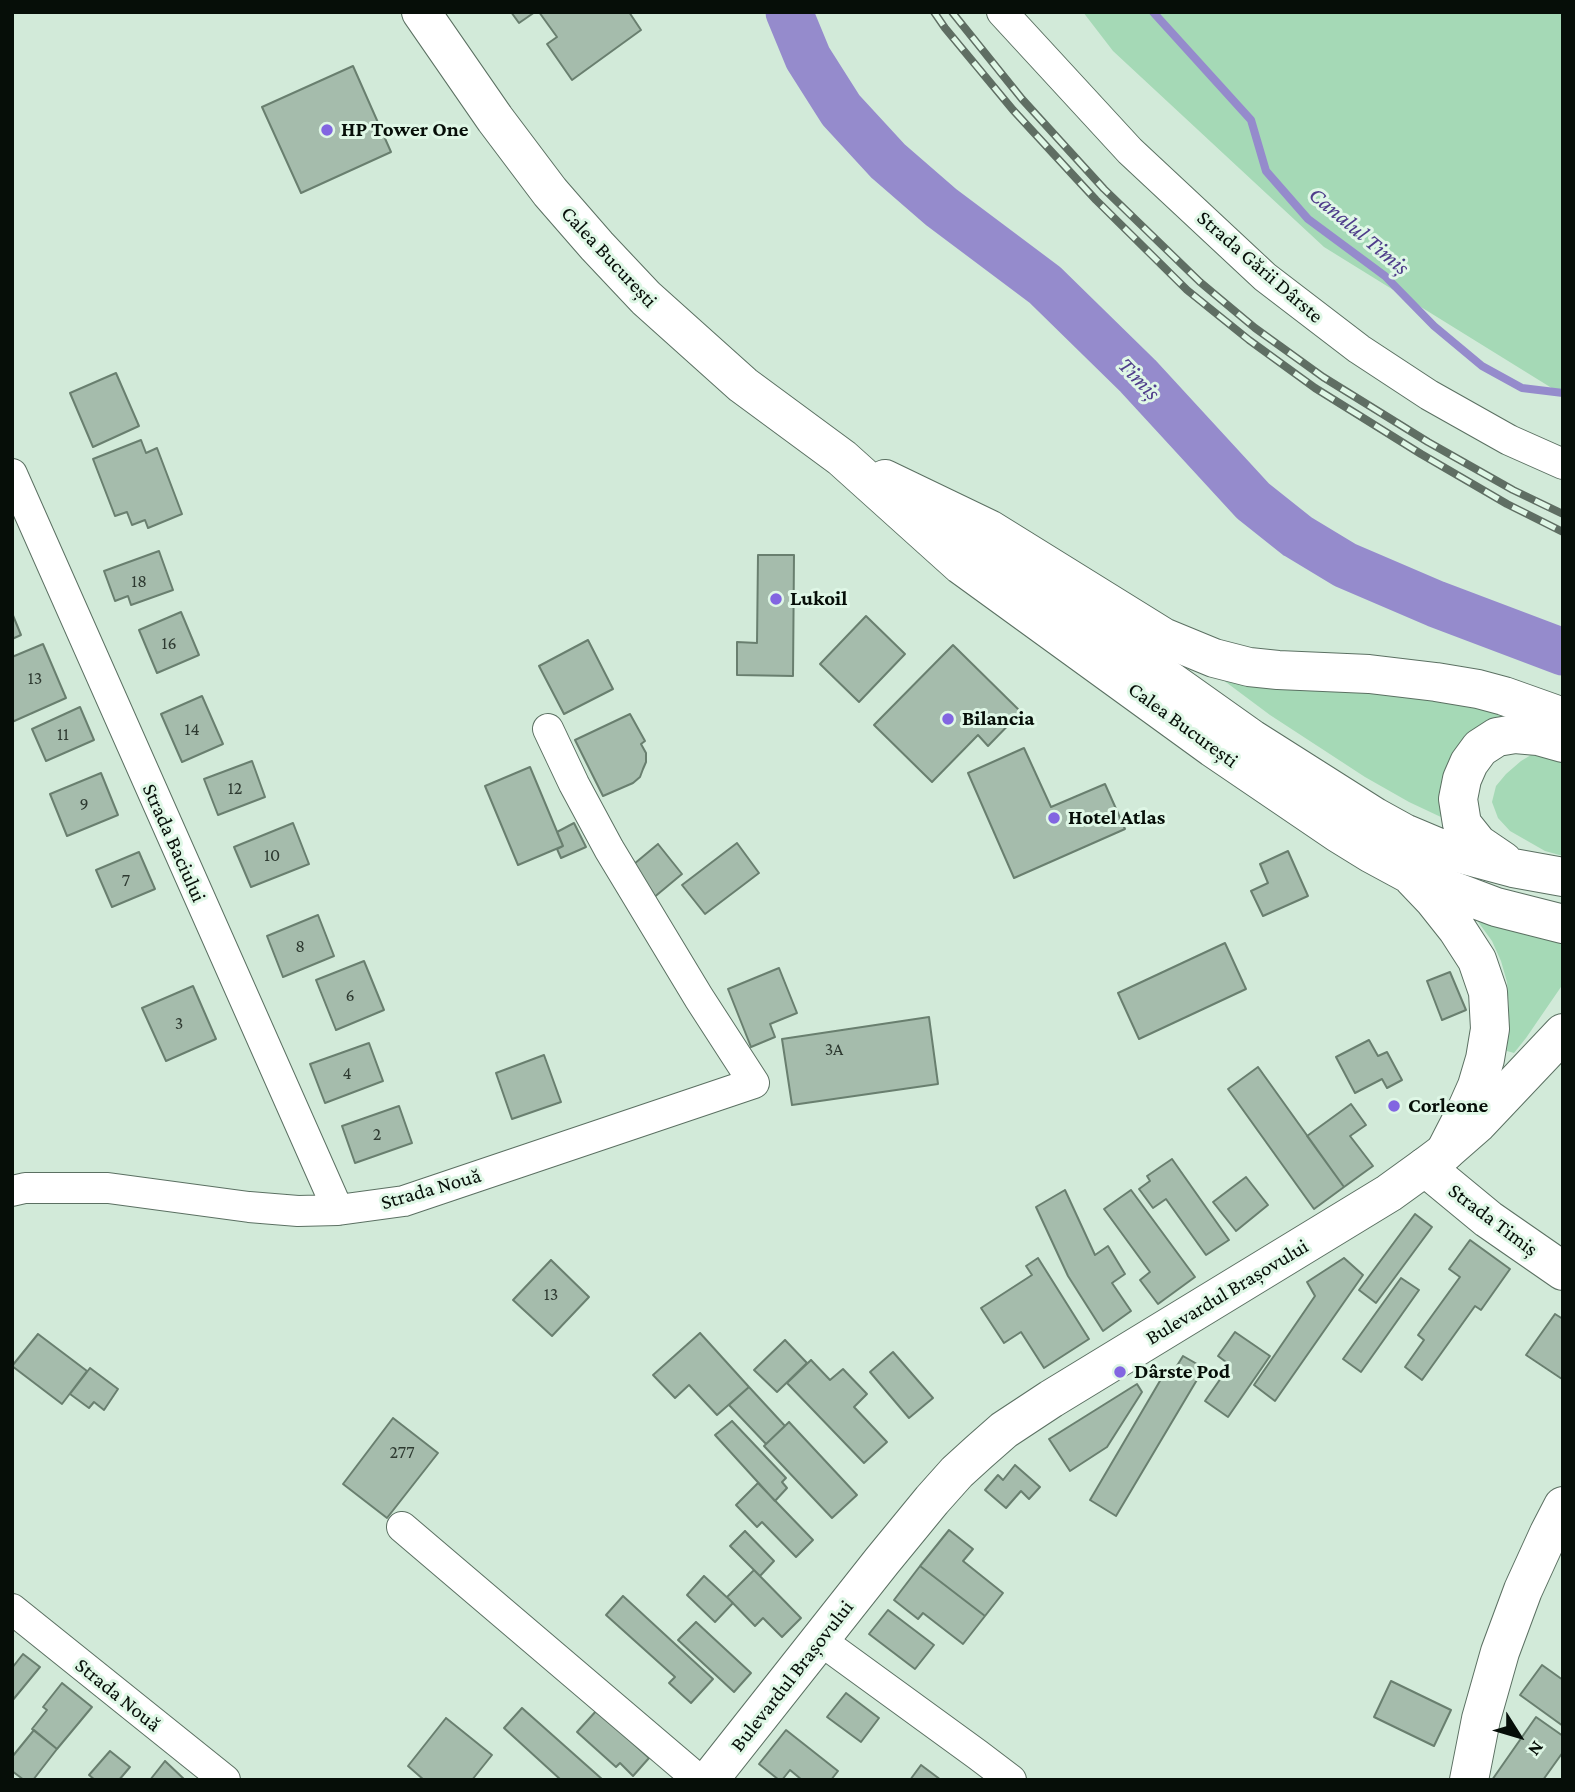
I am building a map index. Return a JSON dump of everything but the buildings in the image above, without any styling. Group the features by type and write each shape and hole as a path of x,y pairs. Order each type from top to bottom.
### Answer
{"main road":[{"name":"Calea București","path":"421,12 495,119 550,192 597,247 646,298 743,385 842,458 1107,636 1252,739 1356,806 1404,833 1442,849 1513,868 1563,877"},
{"name":"Calea București","path":"842,458 961,565 1224,756 1338,833 1409,874 1496,907 1563,924"},
{"path":"842,458 989,529 1163,636 1214,658 1249,667 1369,674 1446,684 1504,696 1563,717"},
{"path":"1513,868 1478,844 1462,824 1458,799 1462,779 1480,748 1497,737 1515,734 1538,736 1563,743"},
{"path":"1409,874 1457,929 1477,960 1488,992 1490,1029 1477,1086 1465,1113 1435,1160"},
{"name":"Bulevardul Brașovului","path":"709,1780 932,1500 957,1472 1004,1430 1389,1193 1435,1160 1477,1124 1563,1033"},
{"name":"Strada Timiș","path":"1435,1160 1488,1219 1563,1270"},
{"path":"1469,1780 1480,1719 1500,1652 1523,1590 1563,1506"}],"street":[{"name":"Strada Gării Dârste","path":"1002,12 1130,151 1265,277 1359,349 1429,395 1509,440 1563,464"},
{"name":"Strada Baciului","path":"12,474 338,1210"},
{"name":"Strada Nouă","path":"12,1191 25,1188 108,1188 298,1211 338,1210 404,1201 754,1083 699,998 610,849 574,784 548,729"},
{"path":"402,1527 699,1780"},
{"name":"Strada Nouă","path":"12,1609 225,1780"},
{"path":"820,1640 1011,1780"}],"green space":[{"path":"1083,12 1563,12 1563,395 1324,247 1113,51"},
{"path":"1207,668 1433,695 1510,716 1460,826 1365,777 1270,715"},
{"path":"1531,755 1563,761 1563,856 1545,851 1510,831 1498,818 1492,802 1496,786 1506,774"},
{"path":"1476,919 1528,935 1563,942 1563,984 1514,1053 1507,1051 1507,982 1492,941"}],"waterway":[{"name":"Timiș","path":"789,12 808,58 841,110 888,161 941,207 1045,285 1138,376 1253,501 1297,536 1345,565 1436,604 1563,652"},
{"name":"Canalul Timiș","path":"1153,12 1251,120 1266,171 1308,219 1385,276 1434,326 1482,366 1522,388 1563,393"}],"railway":[{"path":"934,12 1013,110 1096,200 1187,290 1315,388 1507,504 1563,532"},
{"path":"952,12 1022,99 1104,189 1200,282 1255,328 1323,377 1428,442 1513,490 1563,514"}],"place":[{"name":"HP Tower One","path":"327,130"},
{"name":"Lukoil","path":"776,599"},
{"name":"Bilancia","path":"948,719"},
{"name":"Hotel Atlas","path":"1054,818"},
{"name":"Corleone","path":"1394,1106"},
{"name":"Dârste Pod","path":"1120,1372"}]}
